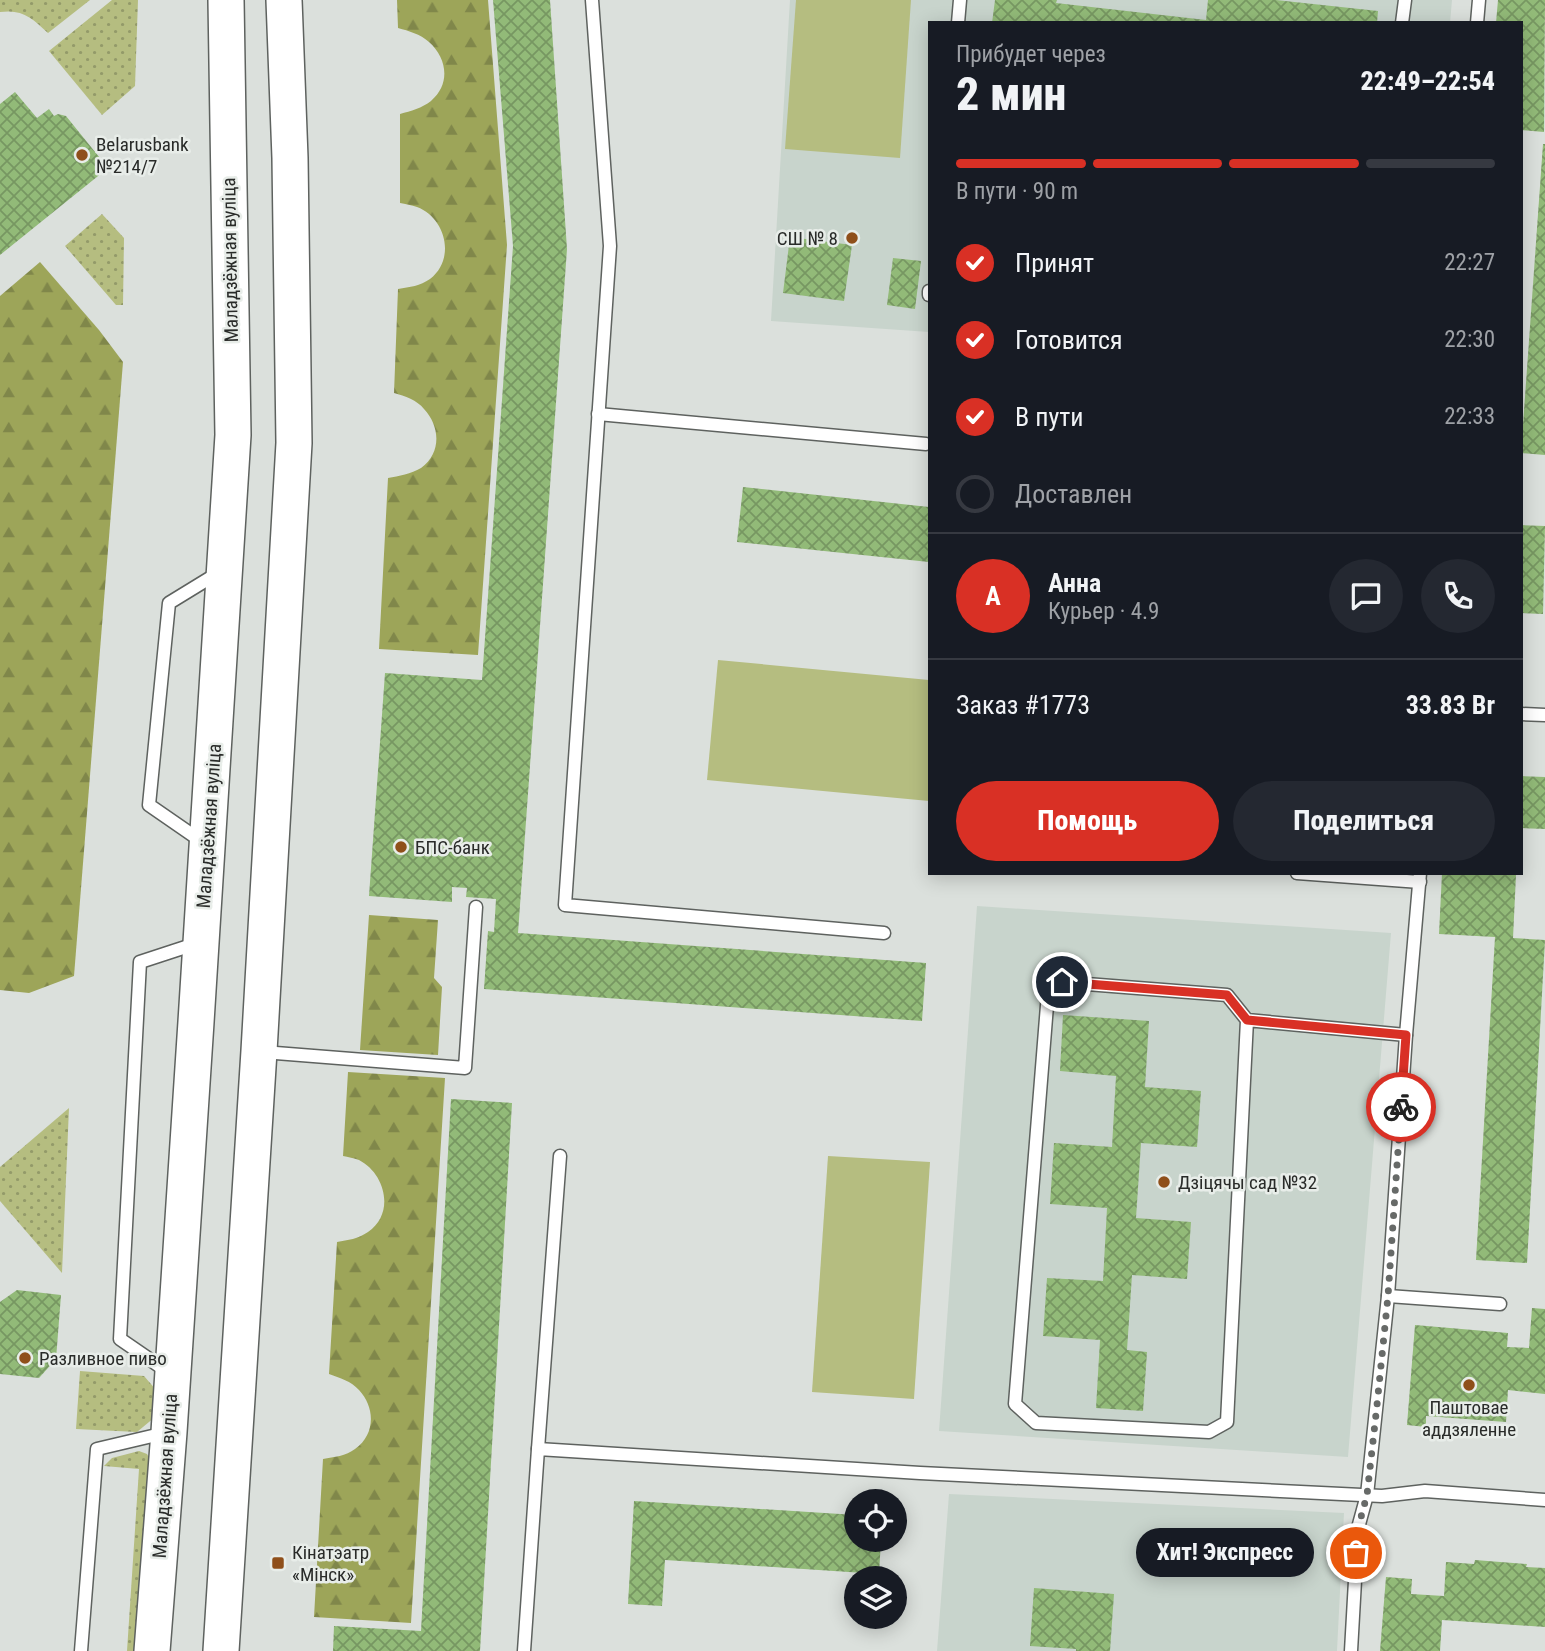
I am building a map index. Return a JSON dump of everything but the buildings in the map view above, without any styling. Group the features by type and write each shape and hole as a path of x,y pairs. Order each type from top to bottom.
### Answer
{"main road":[{"name":"Маладзёжная вуліца","path":"152,1651 169,1432 233,435 226,0"},
{"path":"221,1651 294,443 290,158 284,0"}],"lane":[{"path":"592,0 610,246 565,905 884,933"},
{"path":"958,21 960,0"},
{"path":"1402,21 1405,0"},
{"path":"1477,21 1479,0"},
{"path":"598,414 926,444"},
{"path":"207,845 149,805 169,603 225,569"},
{"path":"1523,714 1545,715"},
{"path":"1322,875 1420,878 1388,1296 1367,1495 1358,1528 1351,1651"},
{"path":"259,1051 465,1068 476,907"},
{"path":"172,1375 120,1339 140,962 201,942"},
{"path":"1247,1020 1227,1422 1209,1432 1036,1423 1016,1404 1048,993 1062,982 1227,995 1247,1020 1406,1035"},
{"path":"524,1651 560,1156"},
{"path":"1388,1296 1500,1304"},
{"path":"81,1651 97,1448 169,1432"},
{"path":"538,1449 920,1473 1382,1496 1425,1491 1545,1500"}],"shaded area":[{"name":"СШ № 8","path":"790,0 1452,0 1450,21 928,21 928,332 771,321"},
{"name":"Дзіцячы сад №32","path":"977,906 1391,933 1348,1457 939,1431"},
{"path":"949,1494 1344,1513 1337,1651 937,1651"}],"green space":[{"path":"0,0 90,0 48,33 27,16 15,12 0,12"},
{"path":"112,0 138,0 135,86 102,115 49,51"},
{"path":"397,0 488,0 507,245 478,655 379,649 388,478 421,468 433,455 436,439 433,423 421,406 394,393 398,289 419,285 430,279 438,271 445,250 441,229 435,220 417,207 400,203 400,114 431,101 442,87 444,71 440,56 429,42 398,28"},
{"path":"796,0 911,0 900,158 785,149"},
{"path":"102,214 124,238 123,305 116,305 65,246"},
{"path":"40,262 123,362 74,976 29,993 0,990 0,296"},
{"path":"718,660 928,680 928,801 707,780"},
{"path":"369,915 438,920 434,978 442,987 438,1055 360,1050"},
{"path":"348,1072 445,1078 411,1623 314,1617 323,1459 344,1455 355,1449 367,1436 371,1420 368,1404 359,1390 349,1382 329,1374 337,1242 357,1238 368,1232 382,1215 384,1205 384,1194 376,1175 359,1160 343,1156"},
{"path":"69,1108 62,1273 0,1201 0,1167"},
{"path":"828,1156 930,1162 914,1399 812,1392"},
{"path":"80,1371 144,1376 157,1391 155,1417 137,1432 76,1429"},
{"path":"139,1451 147,1454 152,1463 139,1651 127,1651 139,1469 104,1466 112,1458"}],"way so far":[{"path":"1356,1553 1358,1528 1367,1495 1388,1296 1401,1107"}],"place":[{"name":"Belarusbank №214/7","path":"82,155"},
{"name":"СШ № 8","path":"852,238"},
{"name":"БПС-банк","path":"401,847"},
{"name":"Дзіцячы сад №32","path":"1164,1182"},
{"name":"Разливное пиво","path":"25,1358"},
{"name":"Паштовае аддзяленне","path":"1469,1385"},
{"name":"Хит! Экспресс","path":"1356,1553"},
{"name":"Кінатэатр «Мінск»","path":"278,1563"}],"route":[{"path":"1062,982 1227,995 1247,1020 1406,1035 1401,1107"}]}
